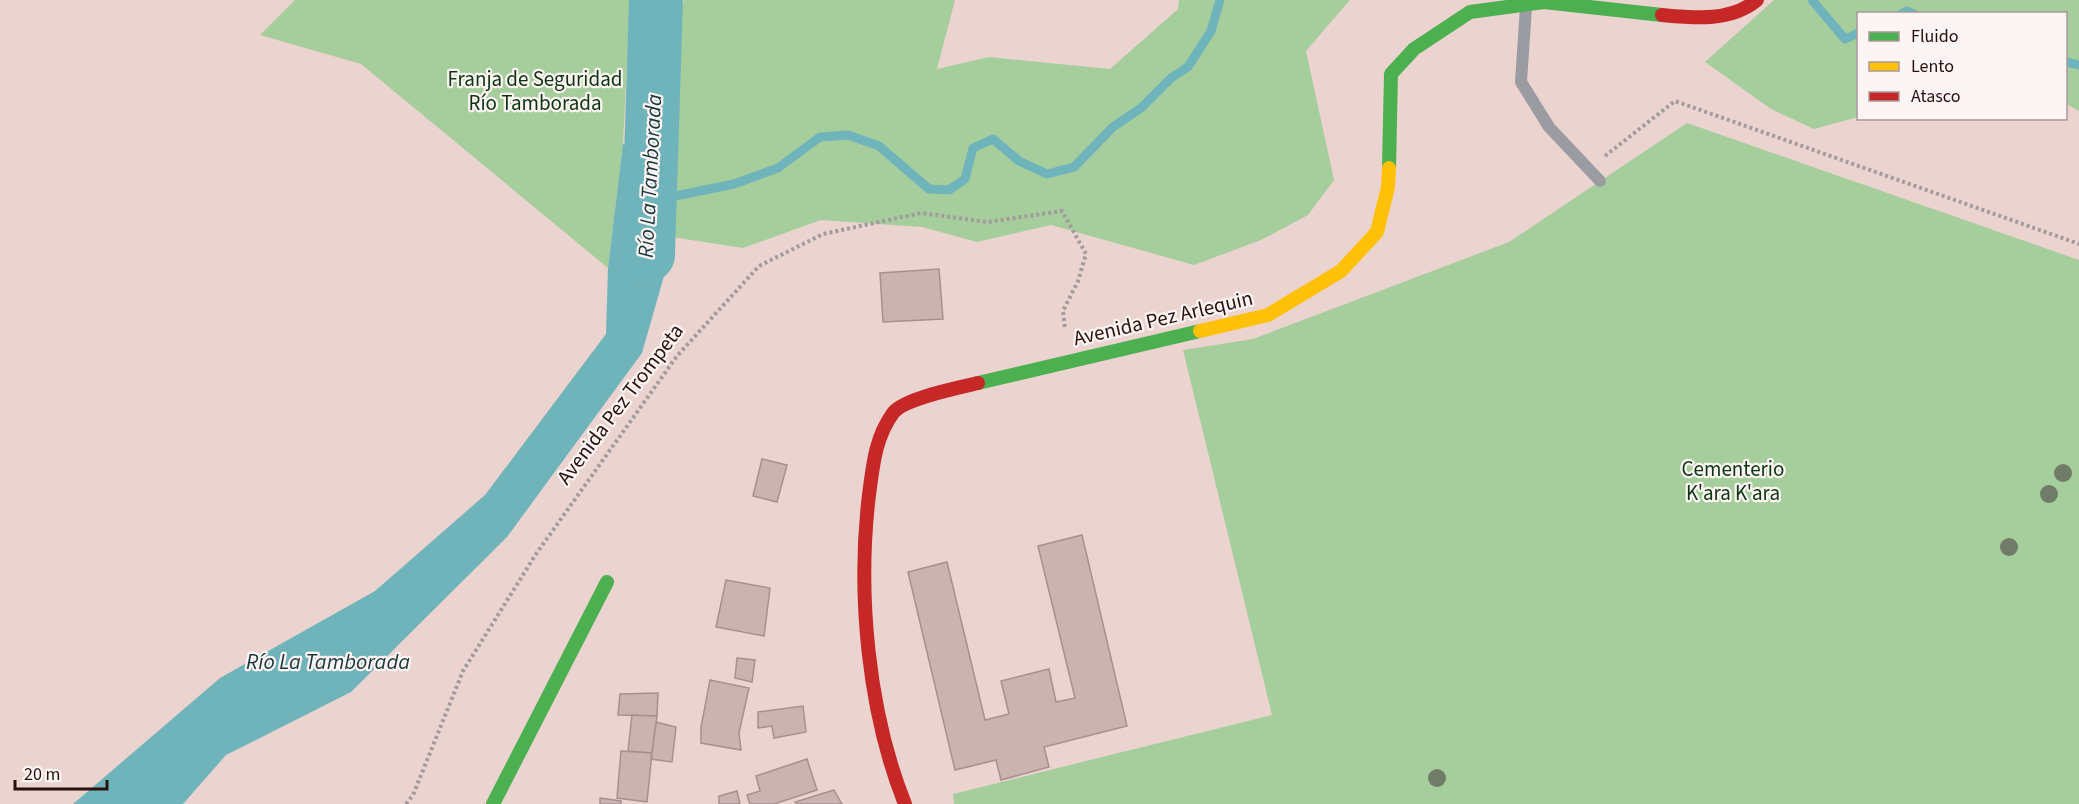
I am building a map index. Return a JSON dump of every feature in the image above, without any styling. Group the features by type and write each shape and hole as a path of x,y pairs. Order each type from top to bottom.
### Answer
{"street":[{"name":"Avenida Pez Arlequin","path":"905,804 892,772 871,669 863,546 875,446 894,411 928,395 1268,315 1341,271 1377,232 1388,187 1391,74 1414,49 1470,12 1544,1 1690,18 1722,16 1745,10 1757,0"},
{"path":"493,804 607,582"}],"lane":[{"path":"1526,4 1521,82 1549,127 1600,181"}],"path":[{"path":"1589,169 1675,101 2079,244"},
{"name":"Avenida Pez Trompeta","path":"405,804 413,795 463,671 536,554 677,356 759,266 823,234 921,213 988,222 1062,211 1086,254 1078,281 1063,311 1067,362"}],"green space":[{"name":"Franja de Seguridad Río Tamborada","path":"295,0 630,0 623,143 608,268 361,64 260,35"},
{"path":"684,0 955,0 937,69 989,57 1110,69 1178,9 1179,0 1350,0 1306,51 1334,180 1308,215 1261,240 1194,265 1051,225 977,242 922,227 821,220 743,248 672,237 674,41"},
{"path":"1774,0 2079,0 2079,111 2067,105 2067,12 1857,12 1857,117 1814,129 1771,109 1705,62"},
{"name":"Cementerio K'ara K'ara","path":"1687,123 2079,260 2079,804 954,804 953,794 1272,715 1183,350 1253,339 1509,242"}],"water":[{"name":"Río La Tamborada","path":"623,143 673,213 670,255 642,353 507,537 351,692 226,755 183,804 73,804 220,678 375,591 485,495 606,334 608,268"}],"building":[{"path":"939,269 943,319 883,322 880,273"},
{"path":"762,459 787,465 777,502 753,496"},
{"path":"1082,535 1127,726 1044,747 1049,767 1001,780 996,760 955,770 908,572 947,562 985,720 1009,714 1001,681 1049,669 1056,702 1075,698 1038,546"},
{"path":"726,580 770,588 764,636 716,627"},
{"path":"737,658 755,660 752,682 735,678"},
{"path":"710,680 749,688 739,733 741,750 701,743 701,727"},
{"path":"658,693 657,716 618,715 620,694"},
{"path":"803,706 806,732 774,738 772,726 758,728 758,712"},
{"path":"632,715 657,716 652,753 628,751"},
{"path":"656,722 676,727 672,762 651,759"},
{"path":"621,751 652,753 647,802 617,798"},
{"path":"807,759 817,790 774,804 750,804 747,795 760,791 756,776"},
{"path":"834,790 842,804 797,804 795,802"},
{"path":"737,791 740,804 719,804 719,796"},
{"path":"600,798 621,801 621,804 600,804"}],"waterway":[{"name":"Río La Tamborada","path":"648,255 656,0"},
{"path":"651,201 734,184 778,168 820,137 848,135 879,146 929,189 949,190 965,179 973,148 993,139 1019,161 1047,174 1074,167 1113,127 1141,108 1171,78 1188,67 1211,31 1220,0"},
{"path":"1812,0 1845,39 1857,33"},
{"path":"1905,12 1909,12"},
{"path":"2067,62 2079,65"}],"traffic: fast":[{"path":"1389,168 1391,74 1414,49 1470,12 1544,2 1662,15"},
{"path":"978,383 1200,331"},
{"path":"493,804 607,582"}],"traffic: slow":[{"path":"1200,331 1268,315 1341,271 1377,232 1388,187 1389,168"}],"traffic: jam":[{"path":"1662,15 1712,17 1736,12 1757,0"},
{"path":"905,804 882,731 874,692 865,612 866,533 874,462 882,432 893,413 899,408 933,394 978,383"}]}
